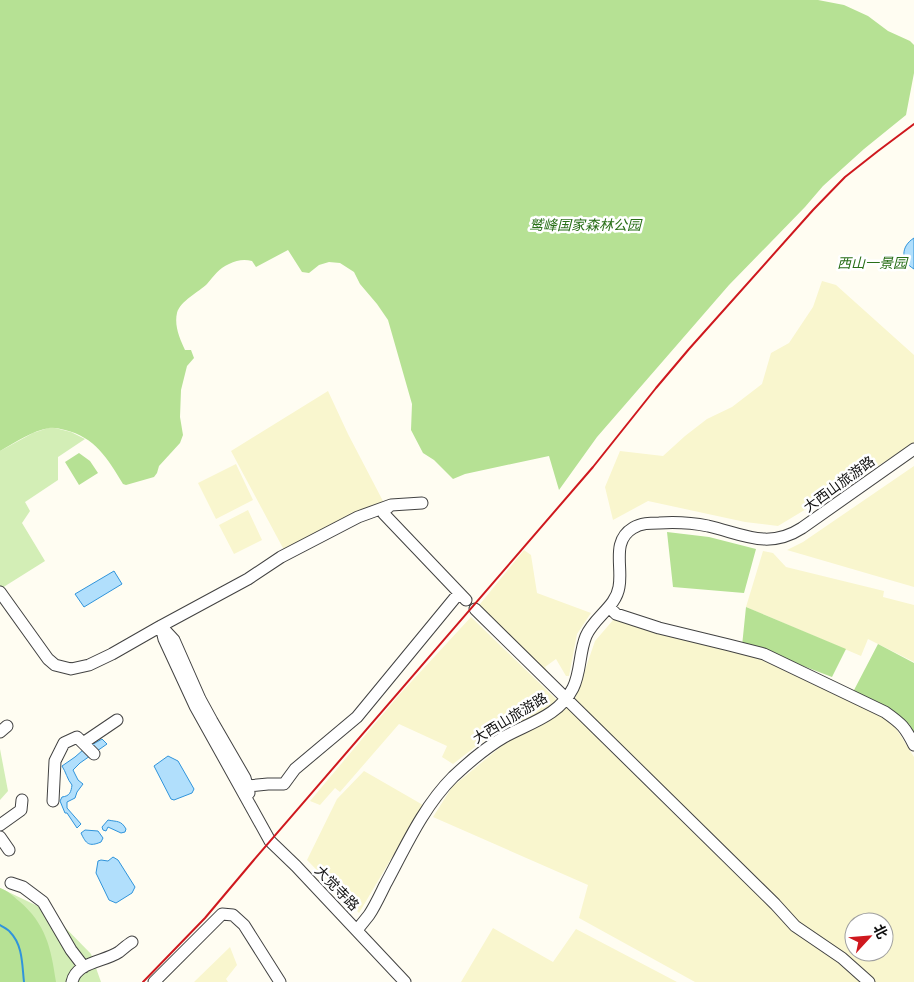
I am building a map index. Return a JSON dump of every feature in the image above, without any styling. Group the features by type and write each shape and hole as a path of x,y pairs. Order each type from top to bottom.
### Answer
{"street":[{"name":"大西山旅游路","path":"357,930 369,914 426,812 440,791 471,760 507,736 551,713 566,698 577,678 586,637 594,623 609,607 616,596 619,587 619,550 628,532 638,525 660,522 705,525 755,539 771,540 779,538 802,528 914,449"},
{"path":"0,592 48,659 56,665 71,669 89,665 143,637 248,579 281,557 358,517 391,504 422,503"},
{"path":"248,786 284,784 295,769 357,717 462,596 384,514 391,504"},
{"path":"609,607 616,614 659,628 764,654 885,712 900,722 906,729 914,746"},
{"path":"475,609 776,904 795,926 842,958 869,982"},
{"name":"大觉寺路","path":"161,626 166,643 196,706 270,841 405,982"},
{"name":"大觉寺路","path":"161,626 174,640 200,699 245,778 253,810"},
{"path":"83,743 117,720"},
{"path":"53,801 55,761 64,743 77,737 94,754"},
{"path":"0,826 21,810 22,800"},
{"path":"0,837 9,850"},
{"path":"11,883 23,887 43,902 71,950 84,967"},
{"path":"154,982 222,914 234,915 244,925 280,982"},
{"path":"72,982 73,977 80,969 118,952 132,942"}],"shaded area":[{"path":"822,281 836,285 914,355 914,444 778,526 745,522 648,501 613,520 605,487 620,451 663,456 707,419 732,407 762,384 771,353 789,343 813,307"},
{"path":"328,391 384,503 284,550 231,451"},
{"path":"236,464 253,500 216,519 198,483"},
{"path":"914,466 914,587 787,550 803,542"},
{"path":"248,510 262,540 234,554 219,525"},
{"path":"524,550 531,555 537,593 591,613 577,634 569,676 566,676 556,659 545,667 556,686 476,609"},
{"path":"763,551 773,553 786,567 884,591 883,597 914,605 914,662 868,639 861,656 746,607"},
{"path":"471,617 558,701 538,716 484,740 453,764 442,757 447,746 399,724 340,792 335,788 320,805 310,801 399,695"},
{"path":"614,619 756,654 892,722 914,757 914,982 695,982 579,918 588,885 433,817 452,787 504,744 575,699 595,641"},
{"path":"364,771 423,805 359,913 307,860 337,799"},
{"path":"493,928 553,962 576,929 677,982 461,982"},
{"path":"230,947 237,965 226,979 228,982 194,982"}],"green space":[{"name":"鹫峰国家森林公园","path":"0,0 818,0 844,5 868,16 888,31 910,41 914,45 914,73 906,115 823,186 729,285 597,437 559,490 549,456 465,474 453,479 434,460 423,453 411,430 412,404 388,320 360,284 354,272 340,263 329,262 319,265 309,273 302,272 288,250 256,267 252,261 246,260 225,266 179,309 176,318 178,332 185,350 191,350 194,358 187,366 181,390 180,417 183,435 180,443 159,466 154,477 126,485 123,484 100,450 85,438 65,430 43,429 24,437 0,451"},
{"path":"51,427 71,432 85,439 58,457 58,480 25,502 30,511 22,523 45,561 2,588 0,586 0,451 33,433"},
{"path":"79,453 90,461 98,473 79,485 65,462"},
{"path":"667,532 709,537 756,549 744,593 673,587"},
{"path":"746,607 846,649 832,677 756,648 742,646"},
{"path":"878,644 914,663 914,743 912,741 910,725 886,708 853,692"},
{"path":"0,749 8,791 0,800"},
{"path":"0,888 50,912 91,954 101,982 0,982"},
{"path":"0,888 19,901 41,928 49,947 56,982 0,982"}],"water":[{"path":"914,238 914,269 906,262 904,254 907,245"},
{"path":"114,571 122,584 84,607 75,594"},
{"path":"102,739 107,744 73,770 78,780 83,784 75,798 67,802 67,808 81,824 77,828 67,813 65,813 60,801 62,797 70,793 72,785 62,766 83,750"},
{"path":"168,756 178,761 194,789 192,793 174,800 171,799 154,766"},
{"path":"108,820 120,823 126,829 125,832 121,833 108,827 106,831 103,830 102,827"},
{"path":"85,830 98,831 103,838 101,842 88,844 81,833"},
{"path":"113,857 118,860 135,887 132,893 116,903 109,900 96,873 98,861 108,861"}],"waterway":[{"path":"0,925 9,931 20,949 24,982"}],"railway":[{"path":"143,982 205,918 593,467 689,349 813,210 845,177 914,124"}],"park label":[{"name":"西山一景园","path":"872,263"}]}
